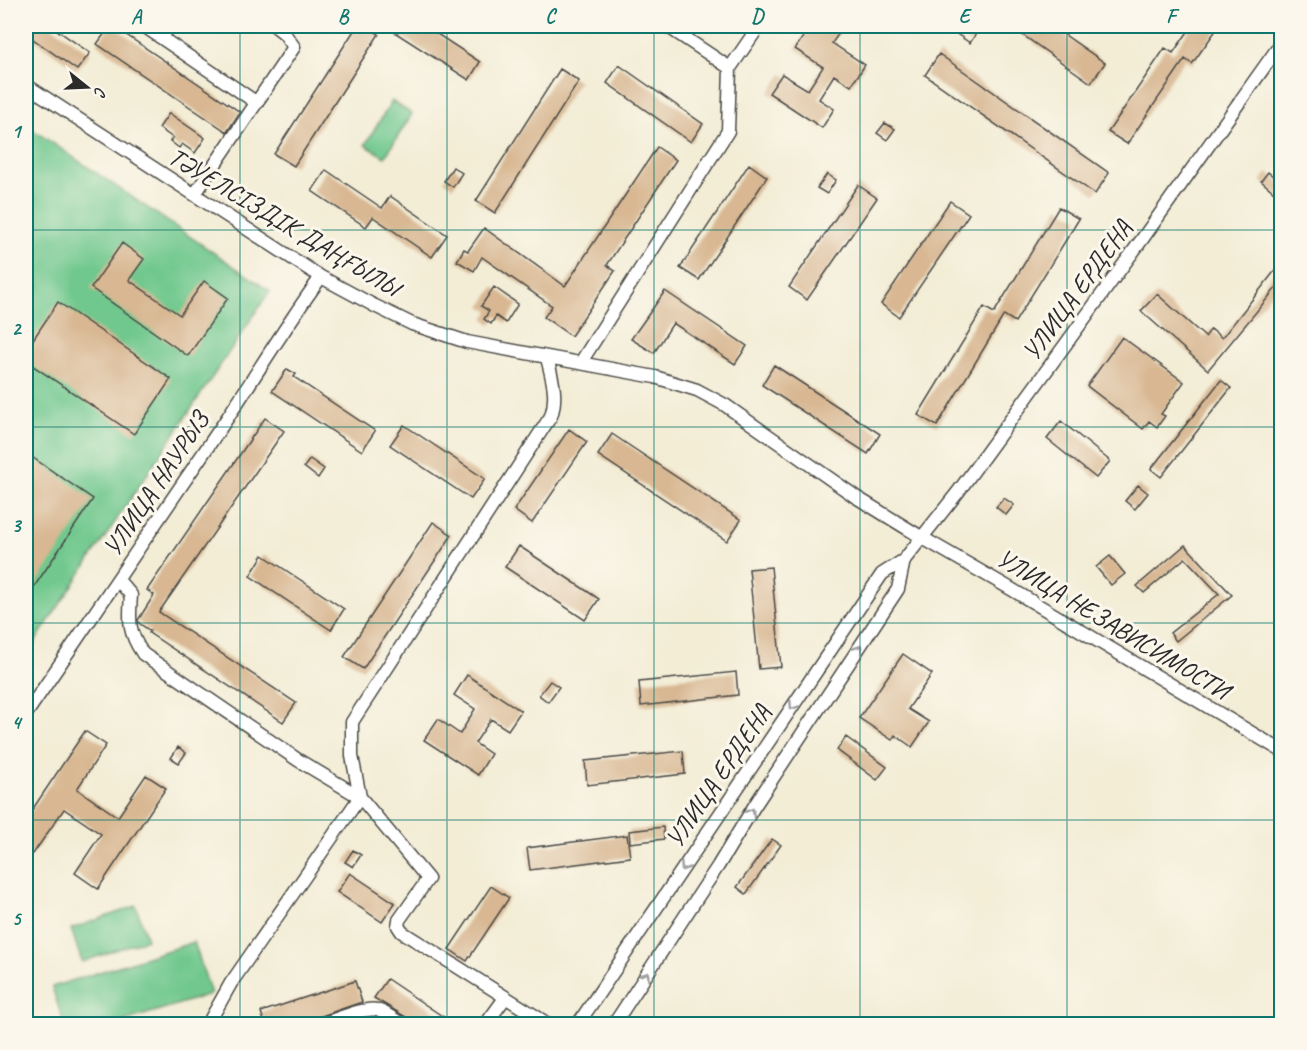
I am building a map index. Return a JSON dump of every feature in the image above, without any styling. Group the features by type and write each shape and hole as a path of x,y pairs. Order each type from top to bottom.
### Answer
{"street":[{"path":"144,26 257,103"},
{"path":"162,37 170,26"},
{"path":"195,194 294,47 284,33 275,26"},
{"path":"667,26 730,68"},
{"path":"581,362 728,131 730,68 759,26"},
{"name":"УЛИЦА ЕРДЕНА","path":"578,1024 882,574 904,560 958,492 1143,238 1281,42"},
{"name":"ТӘУЕЛСІЗДІК ДАҢҒЫЛЫ","path":"26,86 321,277 373,305 412,324 466,342 655,377 697,390 725,405 856,497 921,537"},
{"name":"УЛИЦА НАУРЫЗ","path":"26,714 321,277"},
{"path":"208,1024 231,983 360,797 352,756 352,722 551,417 556,394 547,358"},
{"name":"УЛИЦА НЕЗАВИСИМОСТИ","path":"921,537 1281,751"},
{"name":"УЛИЦА ЕРДЕНА","path":"614,1024 898,589 904,560"},
{"path":"118,580 131,595 129,622 132,638 143,654 298,760 360,797 428,879 399,920 398,926 402,932 548,1024"},
{"path":"486,1024 505,998"},
{"path":"322,1024 368,1010 378,1010 402,1024"}],"green space":[{"path":"392,101 412,114 385,157 365,145"},
{"path":"26,125 270,291 26,655"},
{"path":"136,906 147,939 82,962 71,929"},
{"path":"194,942 211,994 115,1024 64,1024 52,987"}],"building":[{"path":"26,26 51,26 90,53 77,70 26,34"},
{"path":"110,26 240,112 227,132 97,44"},
{"path":"357,26 366,26 379,34 294,166 274,154"},
{"path":"385,26 425,26 480,62 469,80"},
{"path":"824,26 844,26 832,43 865,65 851,86 834,75 819,99 834,109 822,128 769,93 782,74 808,90 823,67 795,49 809,28 819,34"},
{"path":"958,26 981,26 970,43 954,32"},
{"path":"1010,26 1052,26 1105,63 1091,83"},
{"path":"1192,26 1219,26 1192,64 1185,59 1127,144 1108,132 1165,48 1173,53"},
{"path":"939,54 1109,173 1095,194 925,75"},
{"path":"619,65 703,124 691,142 607,83"},
{"path":"560,69 579,81 495,213 476,201"},
{"path":"169,113 205,138 195,153 182,144 179,148 170,141 173,138 159,128"},
{"path":"885,123 895,129 887,140 877,133"},
{"path":"657,147 676,160 607,265 615,271 571,336 544,317 552,306 482,257 474,271 457,261 464,249 468,251 484,228 565,286"},
{"path":"749,164 767,177 699,280 680,268"},
{"path":"453,167 462,173 453,187 444,181"},
{"path":"326,170 382,208 390,196 447,235 432,257 373,217 366,227 312,191"},
{"path":"1268,172 1281,183 1281,198 1261,181"},
{"path":"827,174 836,180 827,194 817,188"},
{"path":"858,185 877,198 807,300 789,287"},
{"path":"950,201 969,214 899,317 881,304"},
{"path":"1059,207 1079,219 1015,322 1004,315 937,426 918,415 984,307 994,313"},
{"path":"122,243 144,259 129,280 180,315 204,281 228,298 188,356 91,288"},
{"path":"1281,263 1281,282 1208,370 1141,311 1157,294 1205,337 1211,329 1222,338"},
{"path":"494,287 518,304 506,323 496,316 491,324 484,319 489,311 481,306"},
{"path":"665,291 747,346 735,364 673,323 654,353 631,339"},
{"path":"58,302 171,379 134,434 26,361 26,350"},
{"path":"1122,337 1184,382 1161,414 1165,416 1157,427 1149,421 1143,429 1087,386"},
{"path":"774,365 880,434 868,454 762,385"},
{"path":"287,369 296,374 294,377 375,431 362,451 272,391"},
{"path":"1221,380 1231,388 1161,477 1151,469"},
{"path":"265,418 284,431 159,612 296,703 283,722 149,633 150,631 138,620 154,595 147,590"},
{"path":"1061,421 1110,461 1096,478 1047,439"},
{"path":"404,425 485,479 471,499 390,445"},
{"path":"569,429 587,442 532,523 514,510"},
{"path":"612,434 741,520 727,541 598,455"},
{"path":"26,453 93,499 26,599"},
{"path":"310,459 324,469 318,478 304,467"},
{"path":"1138,485 1148,493 1135,509 1125,501"},
{"path":"1004,498 1014,505 1006,515 996,507"},
{"path":"433,522 452,535 363,669 344,657"},
{"path":"1185,545 1232,595 1176,641 1170,633 1219,594 1185,558 1144,593 1137,586"},
{"path":"519,546 599,599 585,620 505,567"},
{"path":"263,555 344,609 331,630 250,576"},
{"path":"1110,556 1125,574 1111,585 1096,567"},
{"path":"771,567 781,667 759,669 749,569"},
{"path":"903,654 932,674 908,709 929,722 912,747 895,735 892,740 859,718"},
{"path":"736,672 738,695 641,706 639,682"},
{"path":"467,675 521,711 508,730 491,719 475,743 491,754 478,775 424,740 438,719 460,734 475,709 454,695"},
{"path":"550,681 559,687 548,702 539,695"},
{"path":"85,731 106,745 77,789 118,817 146,775 166,788 98,889 75,873 101,834 64,809 33,854 26,849 26,819"},
{"path":"846,737 887,767 877,780 837,750"},
{"path":"178,747 186,753 179,763 171,758"},
{"path":"683,751 685,774 587,785 585,761"},
{"path":"663,827 664,839 630,843 629,831"},
{"path":"627,835 630,857 530,870 527,848"},
{"path":"772,839 781,845 746,894 737,887"},
{"path":"353,850 361,855 353,867 345,862"},
{"path":"350,873 395,903 382,922 337,892"},
{"path":"491,886 509,898 467,961 449,949"},
{"path":"387,979 454,1024 410,1023 406,1017 374,998"},
{"path":"355,981 362,1002 298,1024 265,1024 261,1012"}]}
